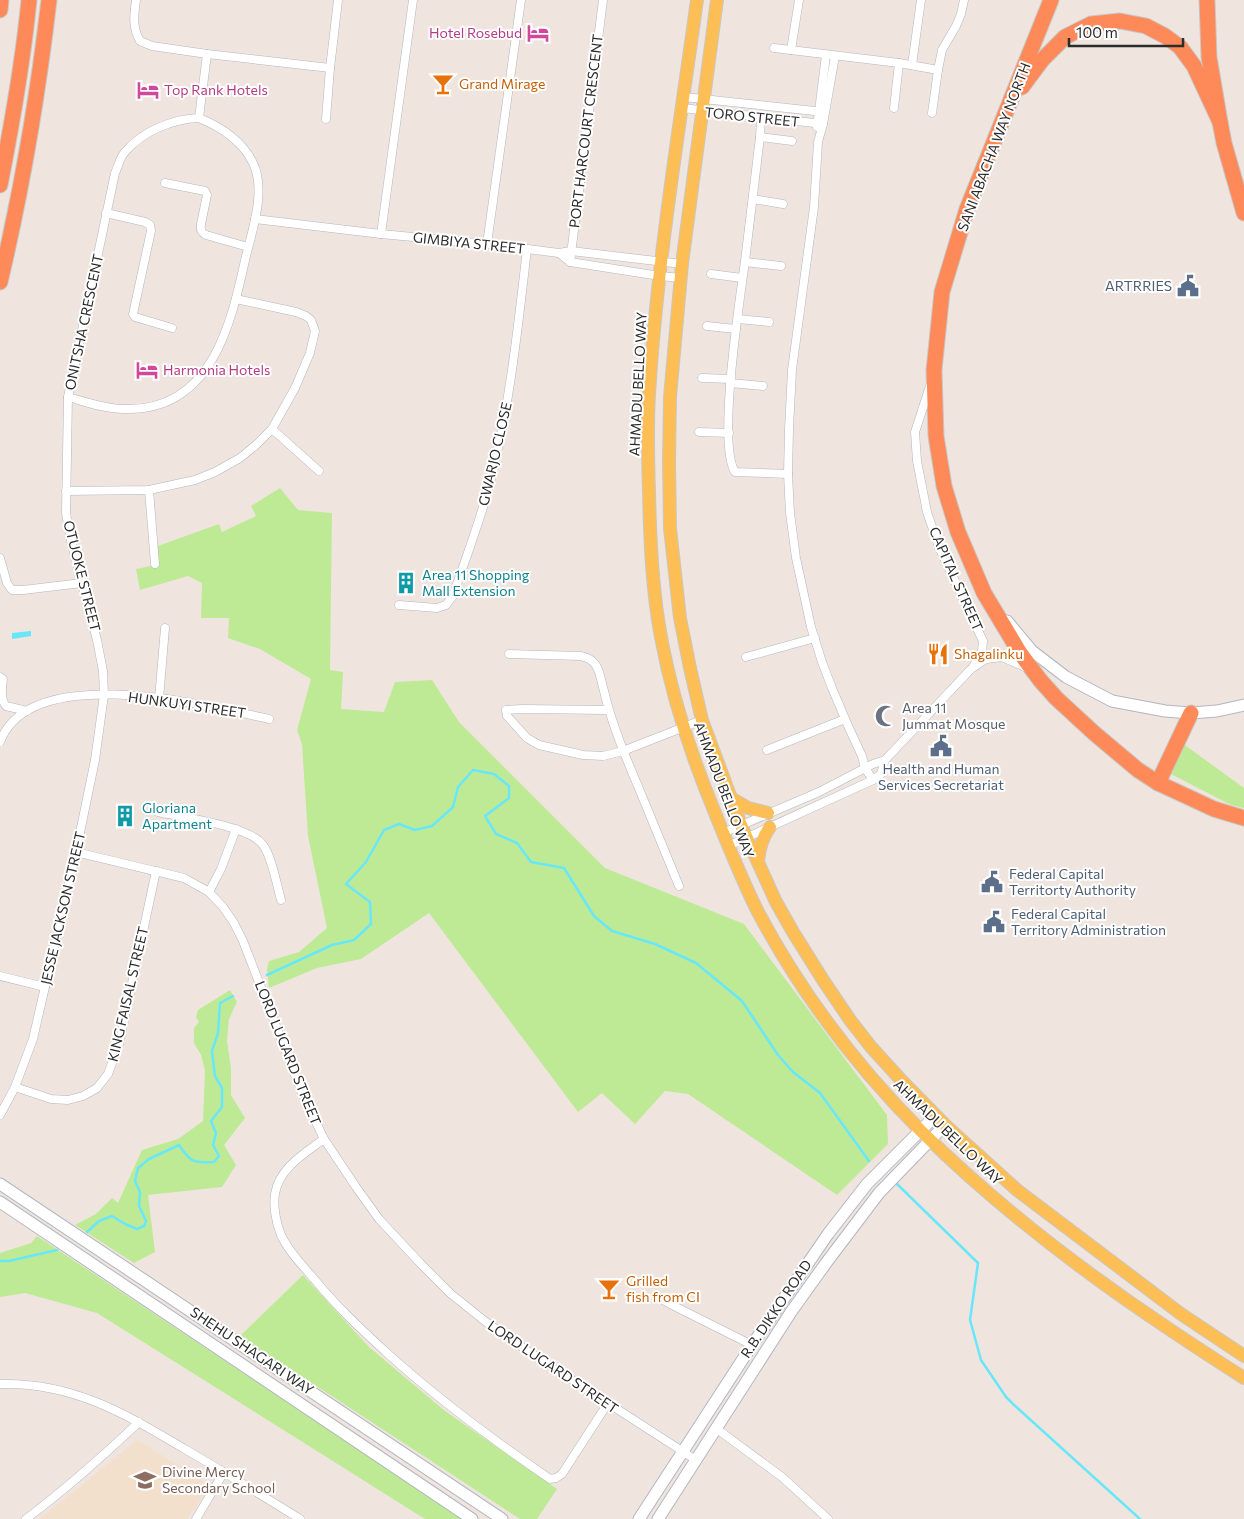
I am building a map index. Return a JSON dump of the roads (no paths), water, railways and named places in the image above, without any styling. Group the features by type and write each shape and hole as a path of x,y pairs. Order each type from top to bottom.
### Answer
{"highway":[{"path":"0,10 1,0"},
{"path":"0,282 13,227 30,138 49,0"},
{"name":"SANI ABACHA WAY NORTH","path":"1051,0 967,209 942,292 934,370 936,436 944,486 958,532 984,592 1020,653 1056,698 1138,770 1158,783 1214,809 1244,818"},
{"path":"1207,0 1209,58 1220,122 1244,213"},
{"path":"0,185 13,121 30,2"},
{"path":"997,137 1022,87 1042,60 1065,38 1092,24 1120,21 1146,26 1180,47 1194,66 1220,122"},
{"path":"1158,783 1191,713"}],"main road":[{"name":"AHMADU BELLO WAY","path":"697,0 661,262 649,397 650,528 654,585 661,636 682,727 728,846 757,910 805,990 854,1057 920,1130 1001,1203 1054,1246 1168,1328 1244,1378"},
{"name":"AHMADU BELLO WAY","path":"717,0 682,264 670,397 670,528 682,631 702,720 746,838 793,932 823,980 850,1020 902,1082 945,1125 1017,1190 1181,1314 1244,1356"},
{"path":"731,798 748,808 768,813"},
{"path":"758,864 760,846 770,827"}],"street":[{"path":"136,0 133,20 135,33 140,41 152,46 330,68"},
{"path":"326,119 338,0"},
{"path":"381,234 413,0"},
{"path":"487,244 521,0"},
{"name":"PORT HARCOURT CRESCENT","path":"570,262 602,0"},
{"path":"791,50 799,0"},
{"path":"912,65 921,0"},
{"path":"932,113 942,50 956,26 964,0"},
{"path":"774,48 899,63 938,70"},
{"path":"199,118 207,54"},
{"path":"831,55 821,112 814,207 792,370 788,474 790,513 803,594 822,662 862,756 865,768 873,780"},
{"path":"894,108 899,63"},
{"name":"TORO STREET","path":"683,103 821,112"},
{"name":"TORO STREET","path":"683,103 702,105 762,118 820,124"},
{"name":"ONITSHA CRESCENT","path":"199,118 217,126 236,139 248,153 257,175 258,194 255,219 236,299 213,358 201,377 184,392 165,402 148,407 123,409 96,405 68,397 115,173 124,153 142,138 164,125 186,119 199,118"},
{"path":"762,118 736,329 728,445 735,472 788,474"},
{"path":"760,137 792,141"},
{"path":"165,183 205,191 207,195 200,229 202,232 206,235 248,247"},
{"path":"753,199 783,204"},
{"path":"106,213 145,222 150,225 151,231 133,314 135,317 172,328"},
{"name":"GIMBIYA STREET","path":"255,219 559,253 571,250 682,264"},
{"name":"GWARJO CLOSE","path":"399,605 437,608 446,605 453,596 476,531 491,479 511,378 527,249"},
{"path":"559,253 570,262 681,278"},
{"path":"745,262 781,266"},
{"path":"711,274 742,278"},
{"path":"66,491 149,490 196,480 216,472 240,458 258,444 272,429 295,388 310,353 315,331 311,320 301,314 236,299"},
{"path":"738,319 769,322"},
{"path":"707,326 736,329"},
{"name":"CAPITAL STREET","path":"723,833 819,792 865,768 885,760 971,669 982,651 983,641 939,547 927,512 917,461 915,432 934,370"},
{"path":"702,378 763,386"},
{"name":"OTUOKE STREET","path":"68,397 66,512 71,542 97,640 103,671 104,695"},
{"path":"272,429 319,471"},
{"path":"699,432 728,433"},
{"path":"149,490 155,564"},
{"path":"0,558 7,583 12,590 82,583"},
{"path":"984,592 1032,651 1066,678 1112,701 1165,711 1191,713 1217,711 1244,705"},
{"path":"159,699 165,628"},
{"path":"746,657 815,638"},
{"path":"509,654 581,656 590,658 598,670 608,710 623,751 679,886"},
{"name":"CAPITAL STREET","path":"971,669 986,659 1002,657 1018,663 1035,673"},
{"path":"0,677 3,680 3,703 6,706 27,710"},
{"name":"HUNKUYI STREET","path":"27,710 47,701 72,696 104,695 206,705 270,719"},
{"name":"JESSE JACKSON STREET","path":"0,1115 15,1087 33,1039 96,760 104,695"},
{"path":"0,742 3,734 13,722 27,710"},
{"path":"608,710 506,710 508,716 528,738 539,745 583,755 603,756 623,751 702,720"},
{"path":"767,750 845,719"},
{"path":"862,756 874,764 881,774"},
{"path":"728,846 873,780 881,774 885,760"},
{"path":"158,812 236,829 256,838 263,845 267,853 281,900"},
{"path":"209,892 221,869 236,829"},
{"name":"LORD LUGARD STREET","path":"76,852 184,878 209,892 223,907 234,923 242,940 302,1093 324,1139 379,1219 451,1294 486,1322 535,1356 696,1460"},
{"name":"KING FAISAL STREET","path":"15,1087 51,1099 68,1100 83,1096 97,1088 108,1074 119,1044 156,871"},
{"path":"0,976 45,987"},
{"name":"R.B. DIKKO ROAD","path":"639,1519 752,1344 828,1234 866,1184 936,1115"},
{"name":"R.B. DIKKO ROAD","path":"658,1519 791,1312 856,1222 879,1193 945,1125"},
{"path":"324,1139 288,1168 279,1180 274,1203 276,1216 281,1233 295,1256 339,1309 365,1334 417,1381 498,1443 550,1479 562,1474 608,1403"},
{"name":"SHEHU SHAGARI WAY","path":"0,1184 502,1519"},
{"name":"SHEHU SHAGARI WAY","path":"0,1202 472,1519"},
{"path":"656,1296 752,1344"},
{"path":"0,1384 41,1387 71,1393 109,1407 139,1422 224,1472 297,1518"},
{"path":"26,1519 92,1466 139,1422"},
{"path":"717,1429 782,1477 828,1519"},
{"path":"196,1519 224,1472"}],"water":[{"path":"31,631 31,636 12,639 12,633"}],"waterway":[{"path":"267,975 332,945 354,940 371,924 370,902 346,884 366,862 384,830 399,824 415,830 432,826 453,807 458,787 473,770 494,774 509,786 509,798 485,816 496,834 517,843 531,862 564,868 594,916 612,931 655,944 696,963 742,1001 778,1055 793,1072 820,1093 869,1161"},
{"path":"87,1232 99,1221 112,1216 137,1229 144,1226 146,1221 139,1206 140,1192 135,1181 138,1168 149,1159 179,1145 190,1159 197,1162 214,1162 219,1156 213,1145 216,1133 211,1121 222,1107 222,1088 215,1076 212,1051 218,1033 220,1003 233,996"},
{"path":"897,1184 978,1263 970,1320 981,1360 1006,1397 1140,1519"},
{"path":"0,1261 9,1261 57,1250"}],"place":[{"name":"Hotel Rosebud","path":"538,33"},
{"name":"Grand Mirage","path":"443,84"},
{"name":"Top Rank Hotels","path":"148,90"},
{"name":"ARTRRIES","path":"1188,286"},
{"name":"Harmonia Hotels","path":"147,370"},
{"name":"Area 11 Shopping Mall Extension","path":"406,583"},
{"name":"Shagalinku","path":"938,654"},
{"name":"Area 11 Jummat Mosque","path":"886,716"},
{"name":"Health and Human Services Secretariat","path":"941,746"},
{"name":"Gloriana Apartment","path":"125,816"},
{"name":"Federal Capital Territorty Authority","path":"992,882"},
{"name":"Federal Capital Territory Administration","path":"994,922"},
{"name":"Grilled fish from CI","path":"609,1289"},
{"name":"Divine Mercy Secondary School","path":"145,1480"}]}
